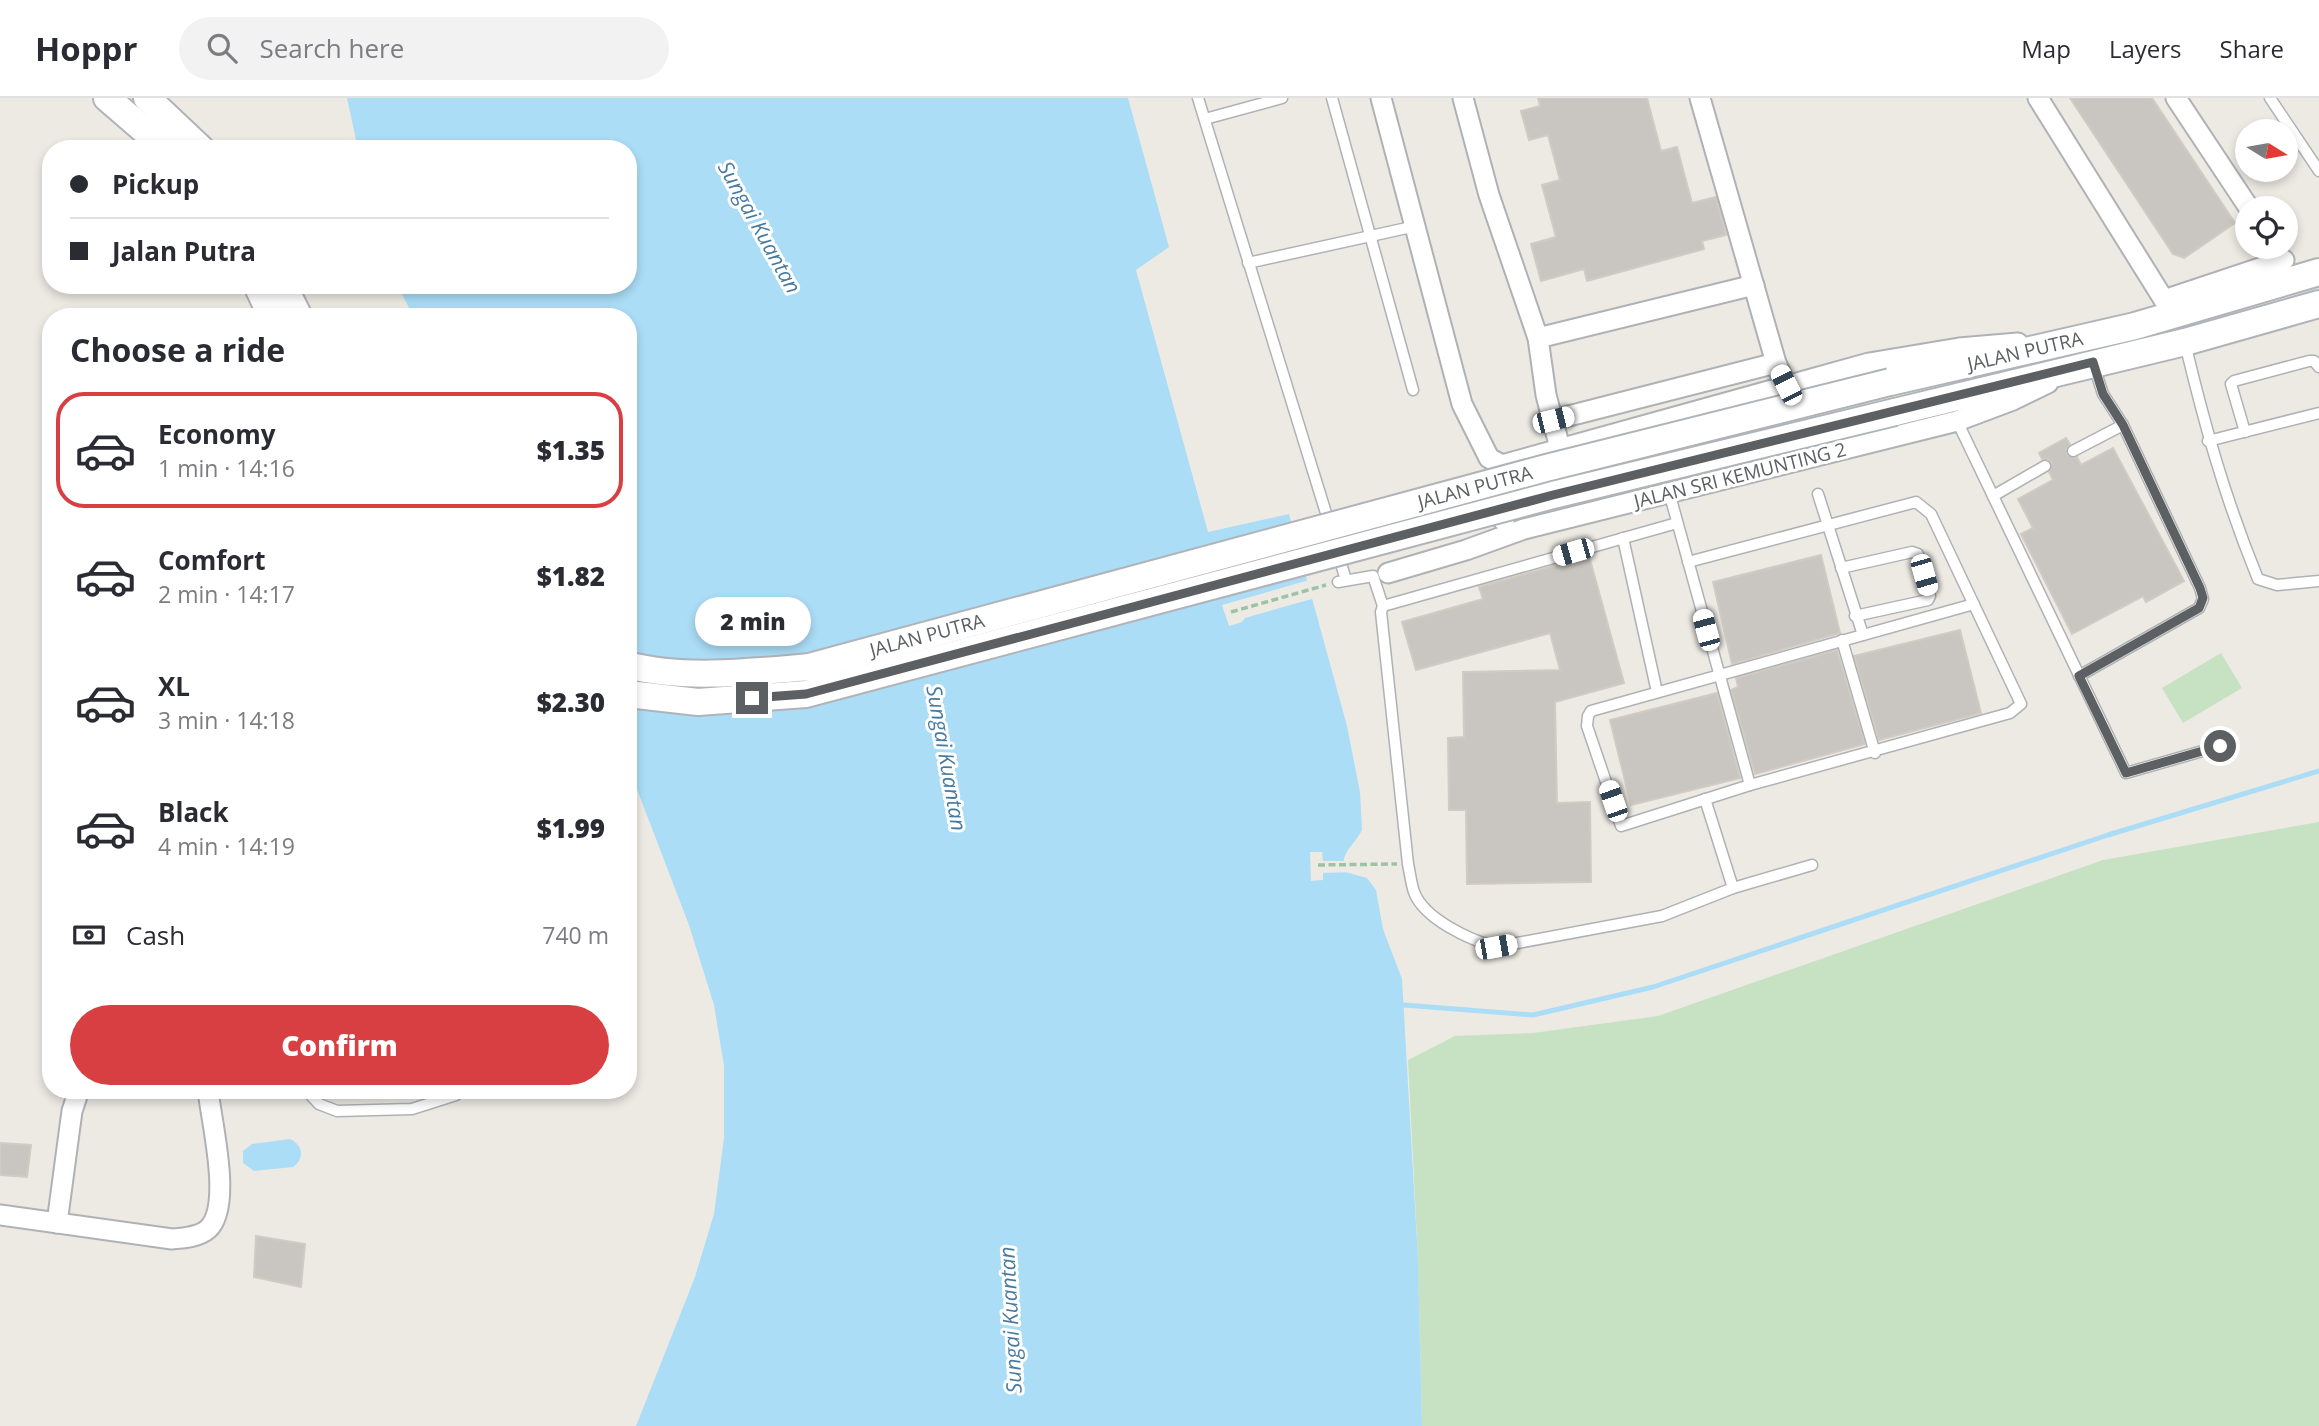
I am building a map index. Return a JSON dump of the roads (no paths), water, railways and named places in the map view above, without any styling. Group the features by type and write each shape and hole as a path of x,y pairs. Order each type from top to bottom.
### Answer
{"main road":[{"path":"107,98 156,140"},
{"path":"147,98 191,140"},
{"name":"JALAN PUTRA","path":"637,695 698,702 806,694 1553,495 1895,412 2087,355 2168,308 2294,264"},
{"name":"JALAN PUTRA","path":"637,666 685,672 746,673 809,667 1546,468 1890,382 2185,342 2319,304"}],"street":[{"path":"1381,98 1462,404 1489,458 1502,465 1869,363 1959,348 2087,355"},
{"path":"1463,98 1489,195 1538,338 1546,395 1560,448"},
{"path":"1700,98 1776,363 1786,385"},
{"path":"2038,98 2168,308"},
{"path":"2176,98 2241,196"},
{"path":"1538,338 1754,285"},
{"name":"JALAN SRI KEMUNTING 2","path":"1381,574 1466,550 1524,529 1957,421 2013,400 2087,355"},
{"path":"1553,420 1776,363"},
{"path":"1502,465 1492,490 1492,501 1500,517 1511,525 1524,529"},
{"path":"1466,550 1500,517"},
{"path":"57,1223 72,1111 76,1099"},
{"path":"0,1215 172,1239 195,1236 209,1228 218,1209 220,1181 209,1099"}],"lane":[{"path":"1199,98 1342,581 1381,574 1381,611 1408,864 1414,893 1423,907 1475,942 1496,947 1662,916 1733,888 1812,865"},
{"path":"1205,119 1282,98"},
{"path":"1332,98 1413,390"},
{"path":"2270,98 2319,172"},
{"path":"1248,263 1416,226"},
{"path":"2185,342 2208,441 2231,513 2258,579 2277,585 2319,581"},
{"path":"2079,676 2199,608 2203,598 2123,425 2103,394 2087,355"},
{"path":"2245,432 2231,384 2234,381 2314,361 2319,367"},
{"path":"2208,441 2319,413"},
{"path":"1957,421 2126,773 2220,746"},
{"path":"2073,451 2123,425"},
{"path":"1993,496 2045,466"},
{"path":"1669,492 1750,785"},
{"path":"1818,494 1863,635"},
{"path":"1688,562 1916,502 1931,514 1974,604 2021,704 2010,713 1875,753 1750,785 1621,826 1587,726 1587,716 1591,711 1974,604"},
{"path":"1383,606 1677,523"},
{"path":"1623,538 1657,692"},
{"path":"1841,568 1912,552 1918,554 1930,596 1928,600 1856,616"},
{"path":"1842,640 1875,753"},
{"path":"1704,799 1733,888"},
{"path":"315,1099 319,1104 337,1111 412,1109 443,1099"}],"water":[{"name":"Sungai Kuantan","path":"347,98 1128,98 1169,247 1136,270 1208,532 1289,514 1347,726 1360,792 1362,830 1346,855 1345,872 1367,878 1376,890 1383,929 1402,979 1418,1259 1422,1426 636,1426 695,1277 714,1214 724,1138 724,1066 714,1005 689,925 637,789 637,308 409,308 402,294 637,294 637,140 356,140"},
{"path":"290,1139 298,1145 301,1152 293,1167 254,1171 243,1163 243,1151 252,1144"}],"waterway":[{"path":"1404,1005 1533,1015 1653,987 2108,835 2319,771"}]}
